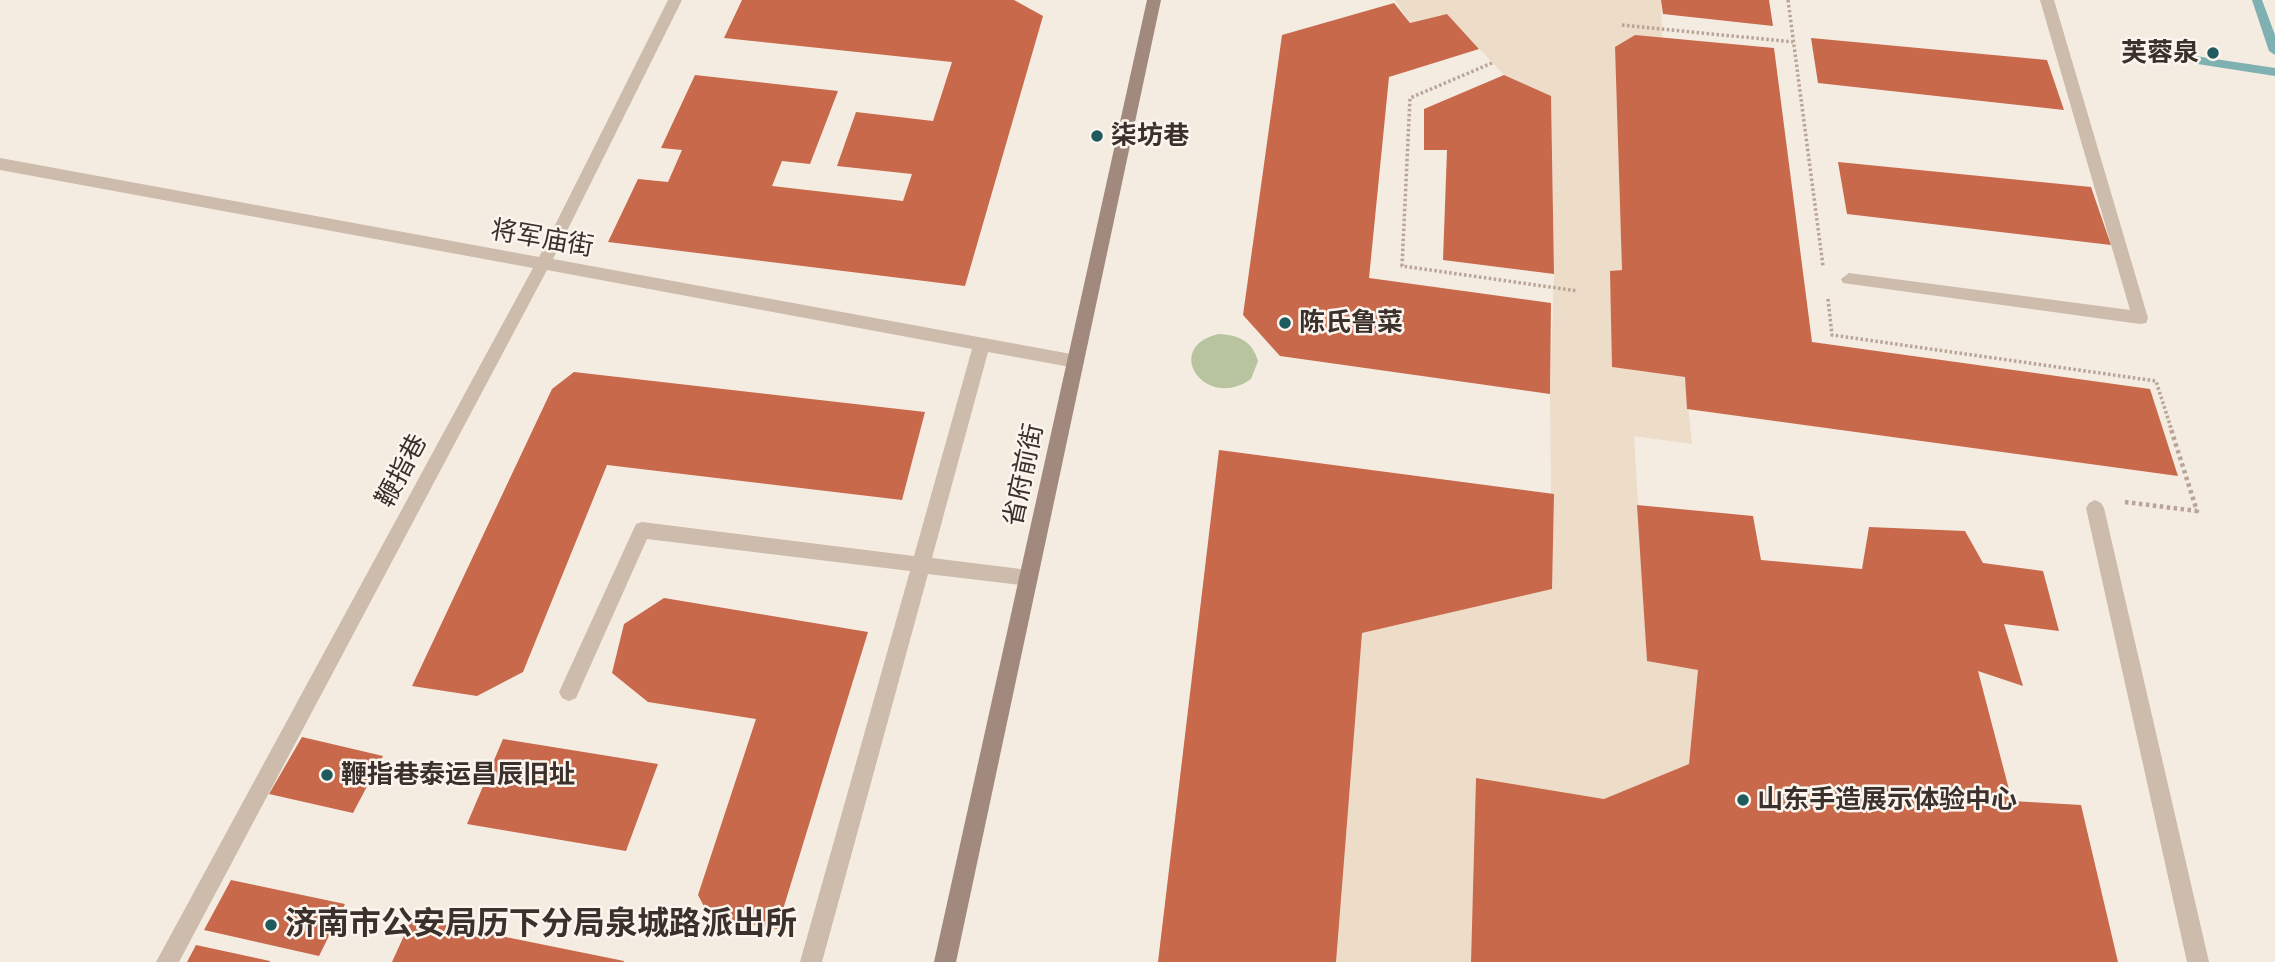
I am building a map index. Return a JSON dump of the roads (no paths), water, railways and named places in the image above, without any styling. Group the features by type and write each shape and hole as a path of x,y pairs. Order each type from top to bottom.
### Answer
{"street":[{"name":"鞭指巷","path":"167,962 543,264 676,0"},
{"name":"省府前街","path":"944,962 1154,0"},
{"path":"1849,279 2140,318 2047,0"},
{"name":"将军庙街","path":"0,164 1076,361"},
{"path":"811,962 982,344"},
{"path":"2095,508 2197,962"},
{"path":"569,692 642,530 1028,578"}],"waterway":[{"path":"2257,0 2275,51"},
{"path":"2195,60 2275,72"}],"place":[{"name":"芙蓉泉","path":"2213,53"},
{"name":"柒坊巷","path":"1097,136"},
{"name":"陈氏鲁菜","path":"1285,323"},
{"name":"鞭指巷泰运昌辰旧址","path":"327,775"},
{"name":"山东手造展示体验中心","path":"1743,800"},
{"name":"济南市公安局历下分局泉城路派出所","path":"271,925"}]}
